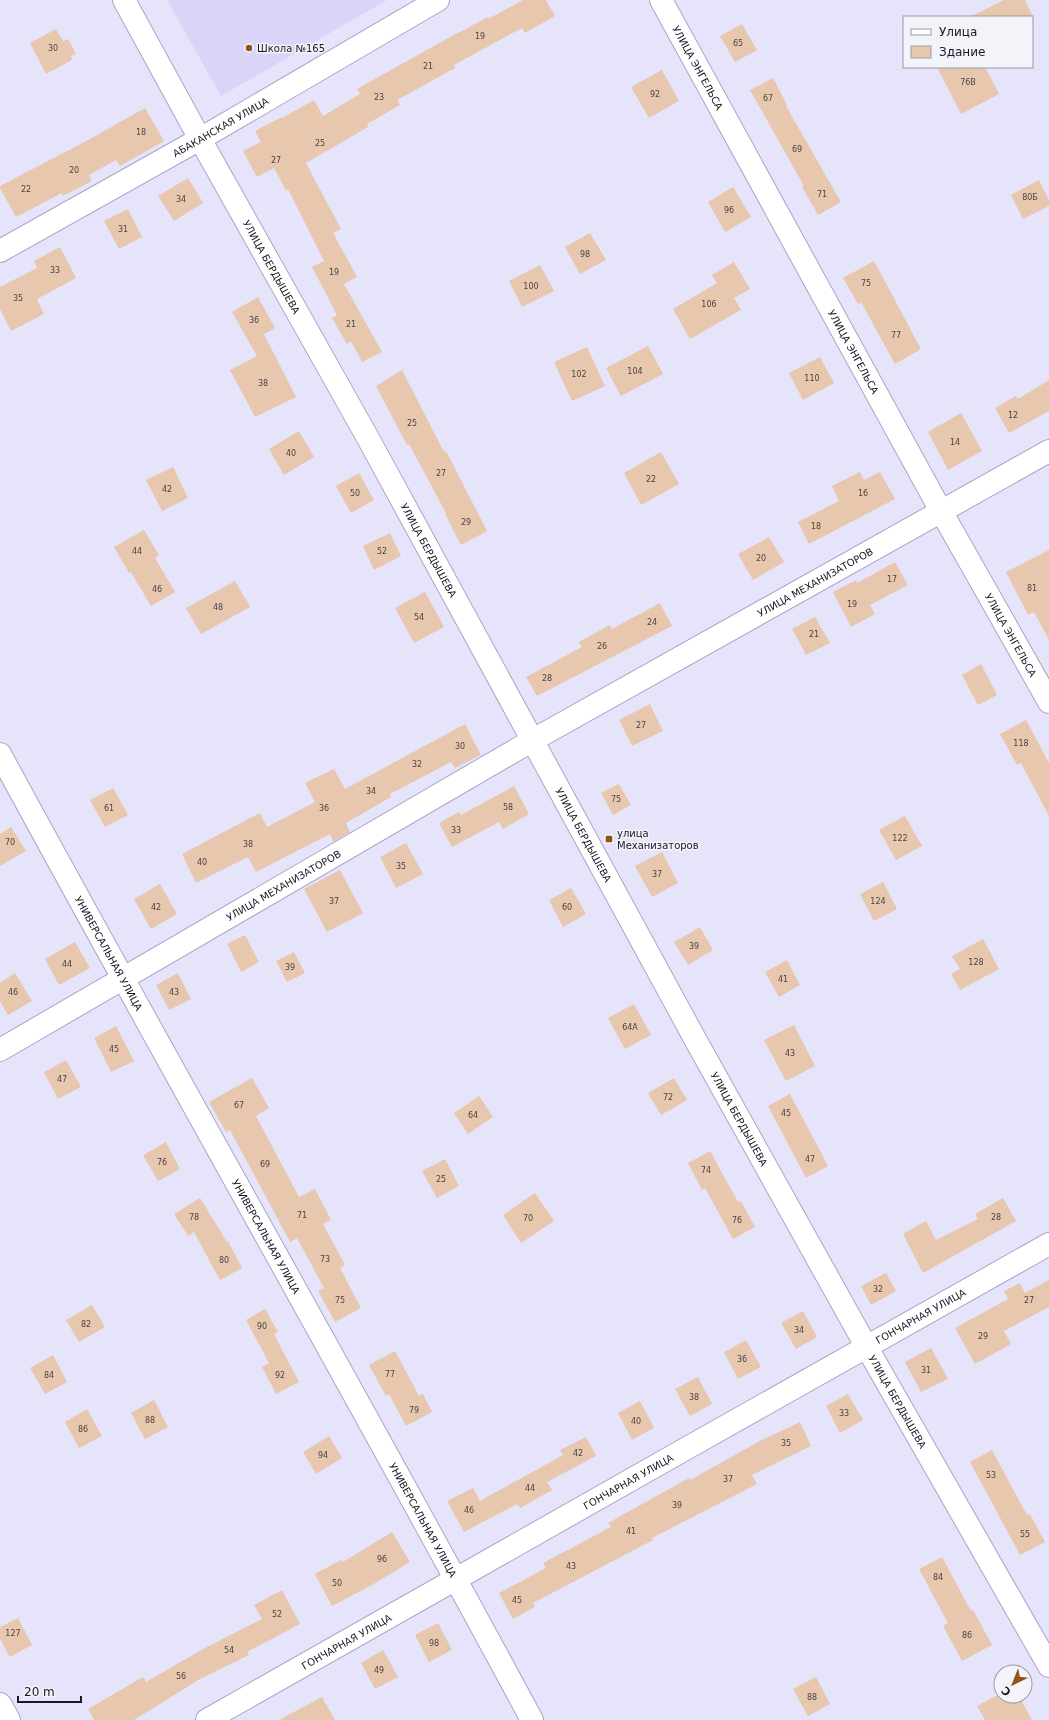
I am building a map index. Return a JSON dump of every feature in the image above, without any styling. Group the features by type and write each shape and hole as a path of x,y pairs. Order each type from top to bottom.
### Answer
{"street":[{"name":"УЛИЦА БЕРДЫШЕВА","path":"124,0 368,440 866,1346 1049,1666"},
{"name":"АБАКАНСКАЯ УЛИЦА","path":"0,251 200,139 438,0"},
{"name":"УЛИЦА ЭНГЕЛЬСА","path":"661,0 941,511 1049,702"},
{"name":"УЛИЦА МЕХАНИЗАТОРОВ","path":"0,1050 533,740 1049,451"},
{"name":"УНИВЕРСАЛЬНАЯ УЛИЦА","path":"0,754 122,979 457,1580 532,1720"},
{"name":"ГОНЧАРНАЯ УЛИЦА","path":"207,1720 457,1580 866,1346 1049,1244"},
{"path":"0,1704 9,1720"}],"shaded area":[{"name":"Школа №165","path":"167,0 387,0 221,96"}],"building":[{"path":"523,0 546,0 555,16 525,33 522,28 454,65 455,68 397,100 400,105 367,124 368,127 306,163 341,229 333,233 357,277 344,284 382,352 362,362 351,341 347,344 332,318 337,315 312,267 324,261 288,189 286,191 274,168 257,177 243,151 261,142 255,131 314,100 323,116 360,94 357,89 441,42"},
{"path":"1004,0 1025,0 1033,16 972,16"},
{"path":"742,24 757,50 735,62 720,36"},
{"path":"56,29 63,41 68,39 76,54 71,56 72,60 46,74 30,43"},
{"path":"938,68 986,68 999,94 961,114"},
{"path":"662,70 679,101 649,118 631,87"},
{"path":"773,78 787,105 786,106 841,202 818,215 802,187 804,186 750,90"},
{"path":"145,108 164,141 120,166 116,160 89,175 92,181 63,196 62,193 16,217 0,186 92,138"},
{"path":"188,178 203,203 174,221 158,196"},
{"path":"1039,180 1049,200 1049,206 1023,219 1011,195"},
{"path":"733,187 751,217 725,232 708,202"},
{"path":"128,209 142,237 119,249 104,221"},
{"path":"590,233 606,260 580,274 565,247"},
{"path":"60,247 76,278 37,299 44,314 11,331 0,309 0,287 37,268 34,261"},
{"path":"874,261 921,349 895,364 861,302 858,304 843,278"},
{"path":"734,262 750,289 734,298 741,310 690,339 673,309 717,283 712,275"},
{"path":"540,265 554,291 522,307 509,281"},
{"path":"258,297 275,328 264,334 296,397 255,417 230,370 257,356 232,312"},
{"path":"648,346 663,374 621,396 606,368"},
{"path":"587,347 605,386 572,401 554,362"},
{"path":"820,357 834,383 803,400 789,373"},
{"path":"402,370 487,531 461,545 445,514 446,513 409,444 407,445 376,386"},
{"path":"1049,380 1049,411 1009,433 995,408 1016,396 1018,399"},
{"path":"961,413 982,451 948,470 928,432"},
{"path":"299,431 314,457 284,475 269,449"},
{"path":"661,452 679,484 641,505 624,473"},
{"path":"173,467 188,498 162,511 146,480"},
{"path":"860,472 864,480 880,472 895,499 809,544 798,522 839,501 832,486"},
{"path":"359,473 374,500 351,513 336,486"},
{"path":"144,530 159,555 155,558 175,592 151,606 114,547"},
{"path":"390,533 401,556 374,570 363,546"},
{"path":"769,537 784,562 753,580 738,554"},
{"path":"1049,550 1049,640 1034,612 1028,615 1006,572"},
{"path":"895,562 908,585 870,605 875,614 851,627 833,592 856,580 857,583"},
{"path":"235,581 250,607 201,634 186,608"},
{"path":"425,592 444,627 414,643 395,608"},
{"path":"660,603 672,626 537,696 526,677 582,647 579,642 610,625 612,629"},
{"path":"815,617 830,643 806,655 792,629"},
{"path":"981,664 997,695 978,705 962,675"},
{"path":"650,704 663,731 632,746 619,720"},
{"path":"1026,720 1049,763 1049,816 1021,763 1017,765 1000,734"},
{"path":"465,724 481,755 455,768 451,762 390,794 391,797 346,823 350,832 333,842 330,834 256,872 248,857 196,883 182,854 260,813 267,827 315,802 305,783 334,769 345,789"},
{"path":"619,784 631,805 613,815 601,793"},
{"path":"514,786 529,814 503,829 499,822 452,847 439,823 459,812 461,815"},
{"path":"113,788 128,815 105,827 90,800"},
{"path":"905,816 922,846 896,860 879,830"},
{"path":"11,827 26,851 0,866 0,834"},
{"path":"406,843 423,874 396,888 380,857"},
{"path":"662,852 678,883 652,897 635,866"},
{"path":"340,870 363,913 327,932 304,889"},
{"path":"883,882 897,909 874,921 860,894"},
{"path":"160,884 177,914 151,929 134,899"},
{"path":"571,888 586,914 563,927 549,900"},
{"path":"700,927 713,950 688,965 674,942"},
{"path":"245,935 259,962 241,972 227,944"},
{"path":"983,939 999,969 960,990 951,974 960,969 952,956"},
{"path":"75,942 90,968 59,985 45,959"},
{"path":"294,952 305,973 287,982 276,961"},
{"path":"787,960 800,985 779,997 765,972"},
{"path":"15,973 32,1001 8,1015 0,1001 0,983"},
{"path":"178,973 191,999 169,1010 156,985"},
{"path":"634,1004 651,1035 625,1049 608,1018"},
{"path":"794,1025 815,1066 786,1081 764,1040"},
{"path":"116,1026 134,1061 111,1072 94,1038"},
{"path":"66,1060 81,1087 58,1099 44,1072"},
{"path":"252,1078 269,1108 256,1116 299,1197 315,1189 331,1220 323,1224 345,1265 340,1268 361,1308 335,1322 318,1291 324,1288 297,1238 290,1242 230,1130 226,1132 209,1102"},
{"path":"674,1078 687,1100 661,1115 648,1093"},
{"path":"790,1094 828,1166 806,1178 768,1106"},
{"path":"479,1096 493,1117 468,1134 454,1113"},
{"path":"166,1142 180,1169 158,1181 143,1155"},
{"path":"710,1151 738,1202 741,1201 755,1227 733,1239 705,1188 702,1190 688,1163"},
{"path":"445,1159 459,1186 437,1198 422,1171"},
{"path":"535,1193 554,1221 521,1243 503,1215"},
{"path":"200,1198 227,1242 228,1241 242,1268 220,1280 194,1232 188,1236 174,1214"},
{"path":"1003,1198 1016,1221 923,1273 903,1234 926,1221 936,1240 978,1219 975,1214"},
{"path":"886,1273 896,1291 871,1305 861,1286"},
{"path":"1049,1280 1049,1307 1004,1331 1011,1344 975,1364 955,1328 1008,1299 1004,1291 1020,1283 1025,1293"},
{"path":"92,1305 105,1327 79,1342 66,1320"},
{"path":"265,1309 278,1332 274,1334 299,1382 276,1394 262,1367 269,1363 246,1320"},
{"path":"803,1311 817,1337 796,1349 781,1323"},
{"path":"746,1340 761,1367 738,1379 724,1352"},
{"path":"931,1348 948,1379 921,1392 905,1362"},
{"path":"395,1351 419,1396 423,1394 432,1412 406,1426 389,1394 386,1396 369,1365"},
{"path":"53,1355 67,1382 45,1394 30,1368"},
{"path":"698,1377 712,1404 690,1416 675,1389"},
{"path":"848,1394 863,1420 840,1433 826,1406"},
{"path":"154,1400 168,1427 145,1439 131,1413"},
{"path":"640,1401 654,1428 632,1440 618,1413"},
{"path":"87,1409 102,1436 79,1448 65,1422"},
{"path":"800,1422 811,1446 752,1475 757,1484 652,1538 653,1540 533,1603 535,1607 513,1619 499,1593 546,1568 543,1563 611,1527 608,1523 689,1478 690,1480 760,1441"},
{"path":"329,1436 342,1458 316,1474 303,1452"},
{"path":"586,1437 596,1456 547,1482 552,1490 520,1508 517,1504 464,1532 447,1501 473,1488 480,1501 563,1455 560,1450"},
{"path":"992,1450 1027,1515 1030,1514 1045,1542 1020,1555 970,1462"},
{"path":"392,1532 410,1562 372,1585 332,1606 315,1574 341,1560 343,1562"},
{"path":"942,1557 971,1611 973,1610 992,1645 962,1661 943,1626 948,1623 919,1569"},
{"path":"282,1590 300,1624 247,1652 249,1655 200,1679 134,1720 94,1720 88,1709 143,1677 146,1682 203,1649 262,1619 254,1605"},
{"path":"18,1618 32,1645 10,1657 0,1639 0,1627"},
{"path":"438,1623 452,1650 429,1662 415,1635"},
{"path":"383,1650 398,1677 375,1689 361,1663"},
{"path":"816,1677 830,1704 808,1716 793,1689"},
{"path":"322,1697 335,1720 279,1720"},
{"path":"993,1698 993,1704 1023,1704 1032,1720 985,1720 977,1706"}],"place":[{"name":"Школа №165","path":"249,48"},
{"name":"улица Механизаторов","path":"609,839"}]}
